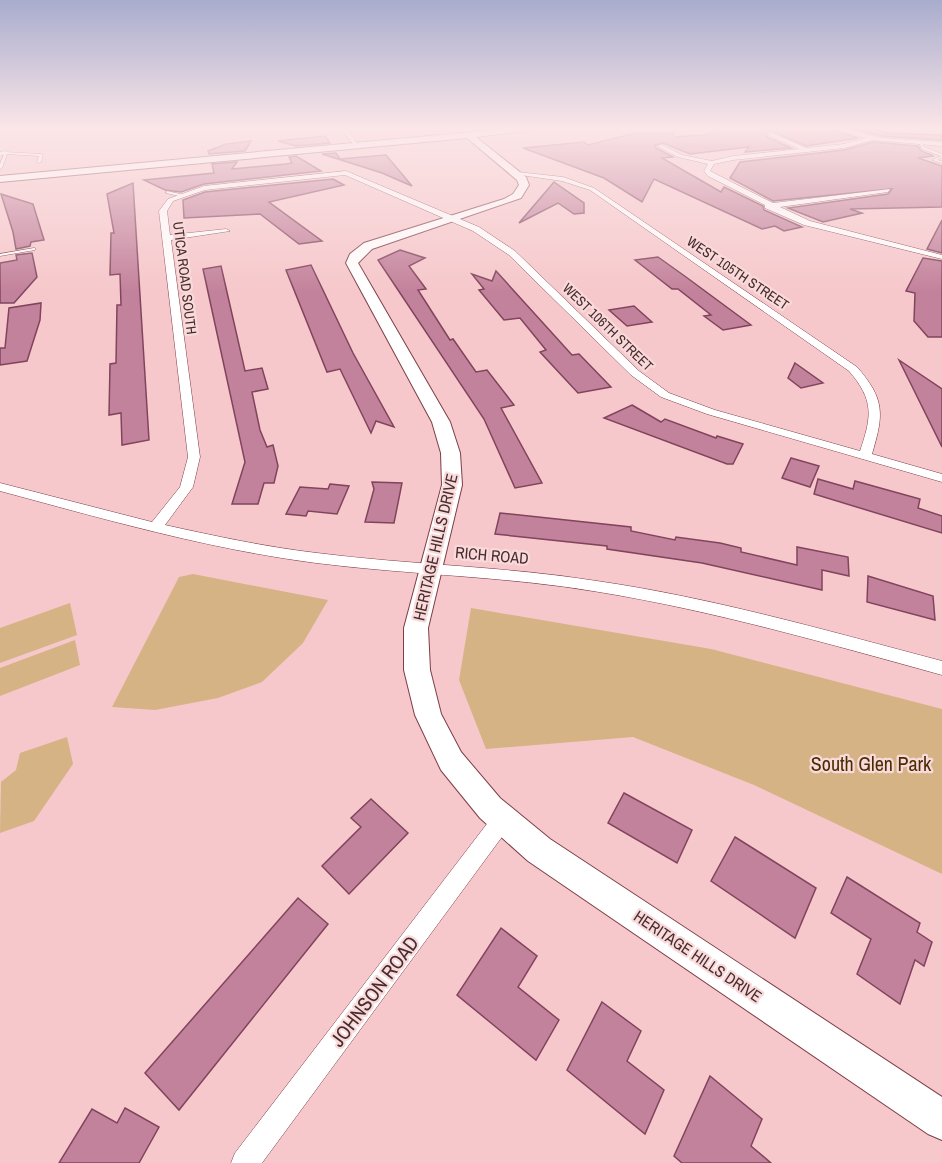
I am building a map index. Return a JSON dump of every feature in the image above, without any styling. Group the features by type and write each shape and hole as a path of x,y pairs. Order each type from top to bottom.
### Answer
{"street":[{"name":"WEST 106TH STREET","path":"179,195 219,186 255,182"},
{"name":"WEST 106TH STREET","path":"368,182 476,228 502,244 635,373 665,395 703,410 942,478"},
{"name":"HERITAGE HILLS DRIVE","path":"522,182 524,185 517,196 368,246 354,257 352,263 449,441 453,462 452,485 416,628 417,670 428,715 451,761 490,808 539,850 942,1120"},
{"name":"WEST 105TH STREET","path":"573,182 592,189 853,369 866,382 877,409 864,456"},
{"path":"724,182 768,206 825,229 942,256"},
{"path":"768,206 888,190"},
{"name":"UTICA ROAD SOUTH","path":"155,527 185,492 193,474 194,457 166,238 164,205 179,195"},
{"path":"166,238 226,231"},
{"name":"RICH ROAD","path":"0,487 245,548 318,558 546,579 638,593 836,639 942,668"},
{"name":"JOHNSON ROAD","path":"245,1163 503,819"}],"lane":[{"path":"167,192 179,195"},
{"path":"0,255 34,249"}],"green space":[{"path":"193,574 328,600 303,643 262,682 218,698 155,710 112,707 179,577"},
{"path":"70,603 77,635 0,663 0,628"},
{"name":"South Glen Park","path":"471,608 711,649 942,709 942,874 754,785 633,737 486,749 459,680"},
{"path":"75,640 80,665 0,696 0,668"},
{"path":"67,737 73,764 34,821 0,833 1,782 16,770 20,753"}],"building":[{"path":"149,182 220,182 204,184 181,192 165,190"},
{"path":"301,182 339,182 344,185 269,202 322,241 299,244 260,214 184,218 183,200 205,192"},
{"path":"554,182 584,203 584,213 574,214 558,203 519,223"},
{"path":"611,182 652,182 642,202"},
{"path":"661,182 704,182 721,192 724,187 763,206 764,210 802,227 784,231 775,226 762,229"},
{"path":"738,182 942,182 942,207 850,209 862,213 823,222 788,208 888,194 892,189 773,201"},
{"path":"133,183 149,440 122,445 121,413 109,415 110,364 116,363 117,305 121,305 120,274 110,275 111,233 114,233 107,194"},
{"path":"1,194 33,204 44,240 31,242 30,246 16,249"},
{"path":"942,220 942,253 927,249"},
{"path":"400,250 425,258 409,266 426,289 418,290 450,340 453,339 476,372 487,370 514,405 501,408 542,483 515,488 484,419 378,260"},
{"path":"32,253 37,277 14,303 0,303 0,263 17,260 16,255"},
{"path":"658,257 751,325 723,330 704,316 711,315 678,289 672,289 635,260"},
{"path":"923,258 942,261 942,337 928,337 914,321 915,293 906,291"},
{"path":"311,265 353,353 394,427 376,421 371,433 340,369 327,372 286,270"},
{"path":"221,266 245,371 262,368 268,389 252,392 260,430 267,447 273,445 278,466 274,483 264,483 258,504 232,504 245,462 203,269"},
{"path":"496,271 572,355 579,354 611,387 578,393 540,352 546,350 520,318 504,320 479,290 484,289 472,274 492,281"},
{"path":"41,303 40,320 27,361 0,365 0,348 5,348 9,308"},
{"path":"634,306 652,322 627,326 609,310"},
{"path":"899,360 942,389 942,447"},
{"path":"795,363 823,383 801,388 788,378"},
{"path":"632,405 661,422 665,419 716,438 717,436 743,444 733,464 727,464 604,418"},
{"path":"791,458 819,466 810,487 782,478"},
{"path":"818,479 853,489 855,481 920,499 918,508 942,516 942,533 814,494"},
{"path":"372,482 402,483 394,523 365,522 374,489"},
{"path":"330,484 349,486 337,514 308,511 306,516 286,514 300,487 328,489"},
{"path":"500,513 631,527 631,531 675,540 676,537 720,543 741,548 741,552 797,565 797,547 848,557 849,576 822,570 822,590 702,563 607,549 607,546 495,534"},
{"path":"868,576 933,596 935,620 867,602"},
{"path":"624,793 692,830 677,863 608,823"},
{"path":"371,799 408,833 349,894 322,866 361,827 351,818"},
{"path":"735,837 816,888 795,938 711,881"},
{"path":"847,877 920,923 917,932 932,942 924,966 915,960 900,1004 857,974 871,939 831,913"},
{"path":"298,898 328,924 179,1110 145,1073"},
{"path":"501,928 537,956 518,987 559,1020 536,1060 457,995"},
{"path":"602,1002 641,1031 627,1061 664,1090 645,1134 567,1070"},
{"path":"710,1076 762,1119 751,1146 771,1163 682,1163 674,1156"},
{"path":"125,1108 159,1127 139,1163 59,1163 92,1109 117,1123"}]}
